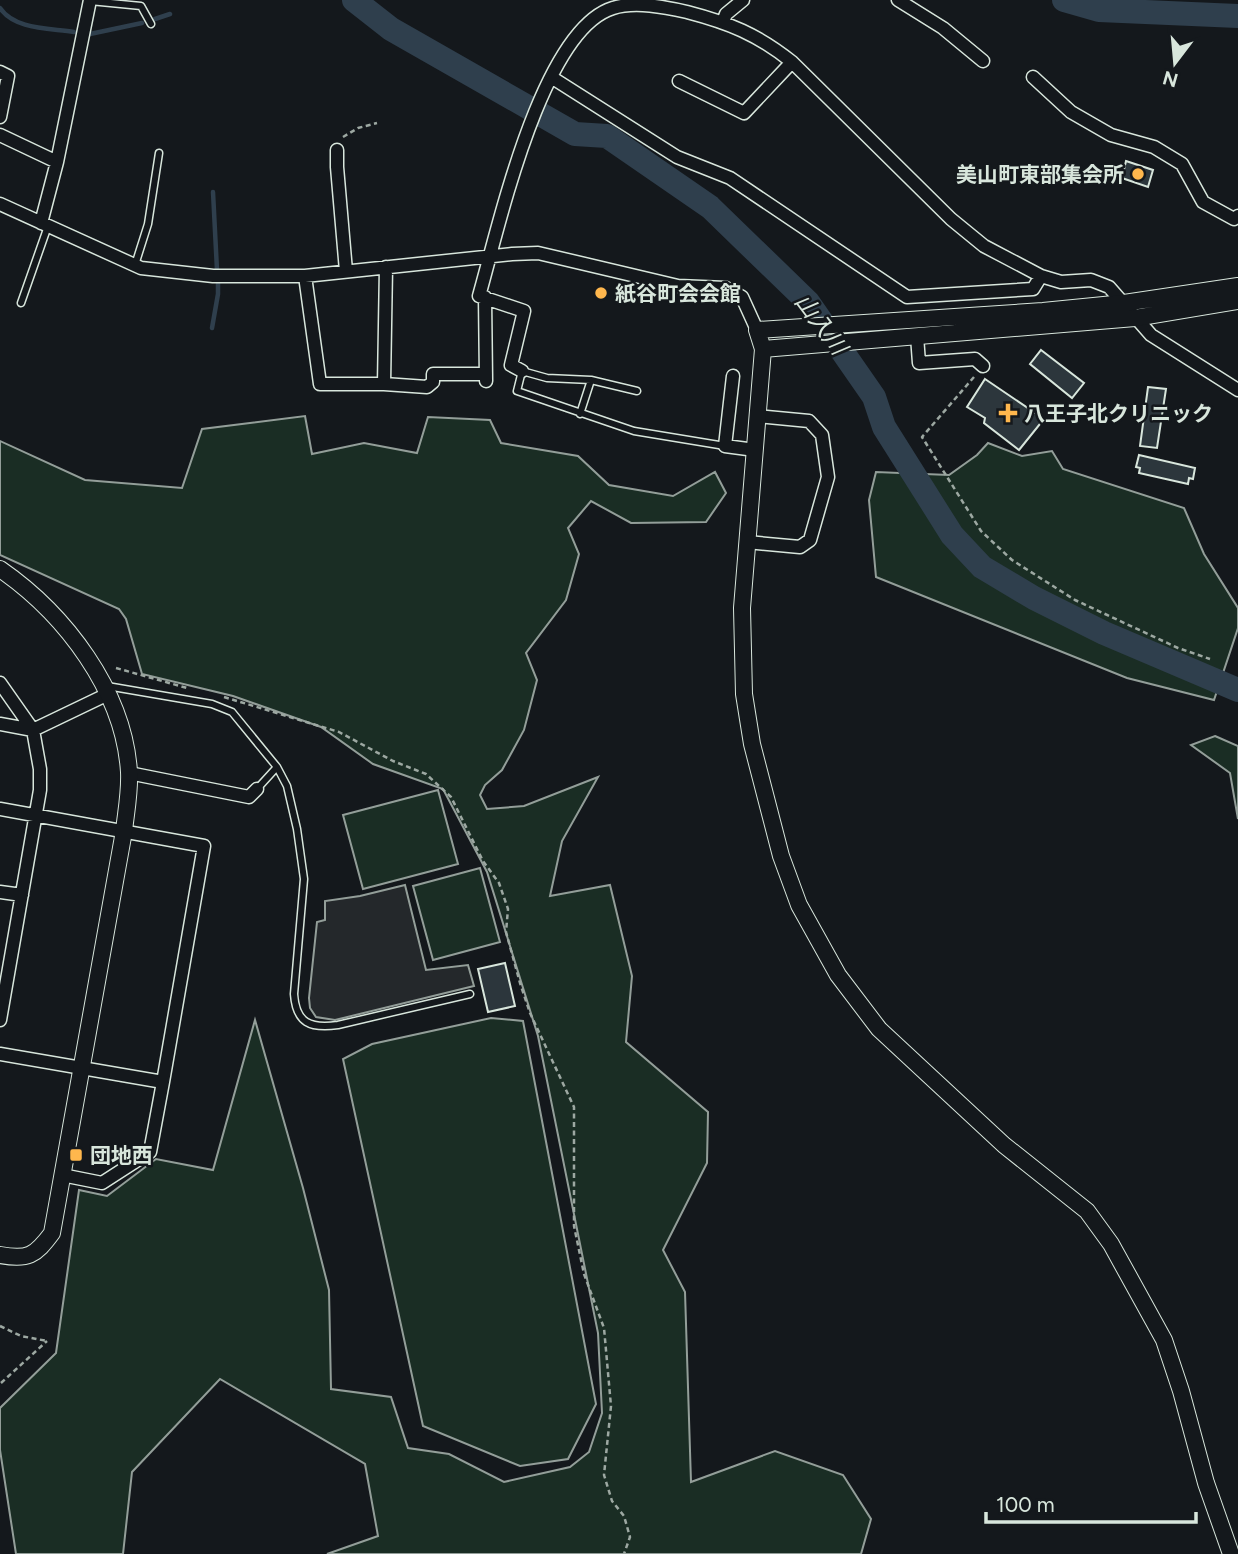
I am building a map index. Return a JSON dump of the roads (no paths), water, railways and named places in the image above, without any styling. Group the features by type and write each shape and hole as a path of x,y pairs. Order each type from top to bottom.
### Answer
{"street":[{"path":"723,22 726,14 743,0"},
{"path":"898,0 943,28 983,61"},
{"path":"45,225 90,1"},
{"path":"522,371 511,365 524,311 480,296 528,126 550,80 589,22 613,8 649,6 675,9 723,22 747,31 772,46 792,62 951,219 984,246 1041,275 1061,282 1091,280 1109,287 1151,335 1238,390"},
{"path":"679,81 744,113 792,62"},
{"path":"0,72 8,76 0,117"},
{"path":"1033,77 1071,112 1111,135 1154,147 1182,164 1203,202 1234,219 1238,216"},
{"path":"550,80 677,157 730,178 907,297 1033,289 1041,275"},
{"path":"0,135 57,162"},
{"path":"337,150 346,271"},
{"path":"0,204 141,268 213,276 305,276 538,253 678,286 726,288 743,296 763,349 742,608 744,694 752,744 781,856 799,905 838,975 879,1029 1004,1145 1087,1211 1111,1244 1164,1340 1206,1483 1231,1554"},
{"path":"384,384 386,267"},
{"path":"305,276 318,382 428,387 433,382 433,374 486,378 485,298"},
{"path":"757,330 1124,303 1238,286"},
{"path":"763,349 1135,318 1238,301"},
{"path":"917,336 919,363 975,359 983,366"},
{"path":"733,376 725,446 755,450"},
{"path":"747,542 800,547 810,540 828,477 822,435 809,421 757,416"},
{"path":"0,569 24,585 42,602 66,631 106,690 124,739 129,773 124,831 52,1233 34,1254 20,1258 0,1255"},
{"path":"0,683 33,730 40,769 37,816 4,972 0,1020"},
{"path":"0,724 33,730 106,690"},
{"path":"129,773 249,797 257,789"},
{"path":"0,809 204,846 150,1152 102,1183 62,1175"},
{"path":"0,892 22,895"},
{"path":"0,1054 163,1082"}],"lane":[{"path":"90,1 141,6 151,24"},
{"path":"135,265 148,224 159,153"},
{"path":"21,303 45,225"},
{"path":"637,391 591,380 547,378 522,371 517,391 634,431 725,446"},
{"path":"580,414 591,380"},
{"path":"106,690 212,704 232,712 277,767 288,786 304,879 294,994 295,1010 302,1020 323,1027 470,994"},
{"path":"257,789 277,767"}],"waterway":[{"name":"山入川","path":"354,0 391,29 575,134 607,136 710,207 808,302 874,397 884,427 952,535 982,567 1034,598 1104,633 1238,690"},
{"path":"1064,0 1099,10 1238,16"},
{"path":"0,8 24,24 74,32"},
{"path":"155,19 170,14"},
{"path":"90,34 142,23"},
{"path":"213,192 217,270"},
{"path":"212,328 218,278"}],"place":[{"name":"美山町東部集会所","path":"1138,174"},
{"name":"紙谷町会会館","path":"601,293"},
{"name":"八王子北クリニック","path":"1008,413"},
{"name":"団地西","path":"76,1155"}]}
